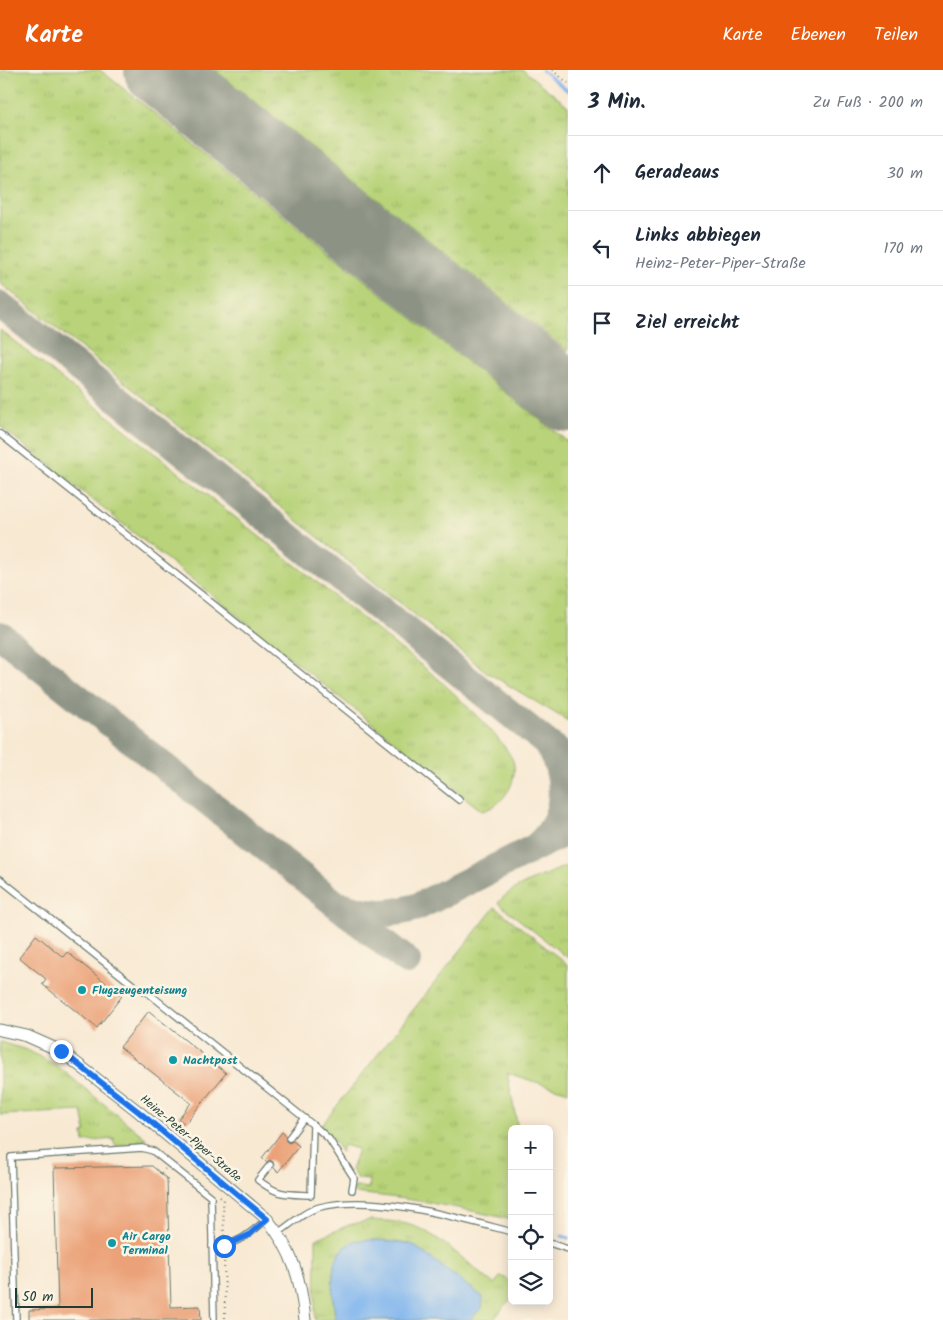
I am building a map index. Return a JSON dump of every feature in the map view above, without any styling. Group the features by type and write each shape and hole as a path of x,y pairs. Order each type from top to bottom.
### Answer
{"street":[{"name":"Heinz-Peter-Piper-Straße","path":"0,1030 27,1036 61,1051 139,1112 267,1219 278,1233 296,1267 303,1293 305,1320"}],"lane":[{"path":"0,434 459,800"},
{"path":"0,879 137,988 147,992 329,1139 354,1178 352,1190"},
{"path":"289,1138 304,1118"},
{"path":"270,1165 258,1180 271,1190 285,1194 311,1195 313,1125"},
{"path":"16,1320 11,1157 142,1148 153,1151 211,1197 214,1320"},
{"path":"278,1233 318,1207 364,1202 463,1219 508,1231"},
{"path":"212,1246 224,1246 249,1235 267,1219"},
{"path":"553,1244 568,1249"}],"path":[{"path":"552,70 568,83"}],"green space":[{"path":"3,70 100,70 568,442 568,721 488,673 0,283 0,74"},
{"path":"215,70 523,70 568,106 568,351"},
{"path":"0,330 441,681 494,734 511,757 514,765 513,778 510,788 500,801 482,811 0,426"},
{"path":"568,865 568,958 498,903 512,891 530,881"},
{"path":"495,907 568,965 568,1092 507,1073 517,1125 508,1125 508,1219 433,1204 354,1193 354,1187 369,1188 369,1180 358,1179 351,1170 358,1149 343,1145 341,1152 332,1137 320,1127"},
{"path":"0,1042 27,1050 56,1065 148,1140 115,1146 113,1139 84,1142 83,1133 86,1132 82,1111 0,1115"},
{"path":"370,1220 405,1224 425,1231 445,1244 494,1284 501,1276 508,1280 508,1302 493,1320 315,1320 316,1239 349,1225"}],"water":[{"path":"357,1240 378,1240 412,1244 483,1297 482,1308 469,1320 335,1320 332,1285 335,1263 339,1254 346,1246"}],"building":[{"name":"Flugzeugenteisung","path":"36,935 63,957 67,952 122,996 97,1028 42,984 46,979 19,957"},
{"name":"Nachtpost","path":"149,1011 226,1073 185,1124 178,1119 191,1103 120,1047"},
{"path":"282,1132 285,1135 286,1141 289,1143 293,1141 299,1146 278,1172 274,1168 273,1162 270,1160 266,1162 262,1158"},
{"name":"Air Cargo Terminal","path":"152,1166 167,1179 171,1307 200,1306 201,1320 29,1320 29,1310 58,1309 54,1168"}],"waterway":[{"path":"542,70 568,91"},
{"path":"562,1236 568,1238"}],"taxiway":[{"path":"0,305 568,760"},
{"path":"0,635 407,961"},
{"path":"539,844 549,834 555,822 562,796 559,769 547,744"},
{"path":"344,906 380,913 417,907 568,831"}],"runway":[{"path":"159,70 568,397"}],"place":[{"name":"Flugzeugenteisung","path":"82,990"},
{"name":"Nachtpost","path":"173,1060"},
{"name":"Air Cargo Terminal","path":"112,1243"}],"route":[{"path":"61,1051 139,1112 267,1219 249,1235 224,1246"}]}
